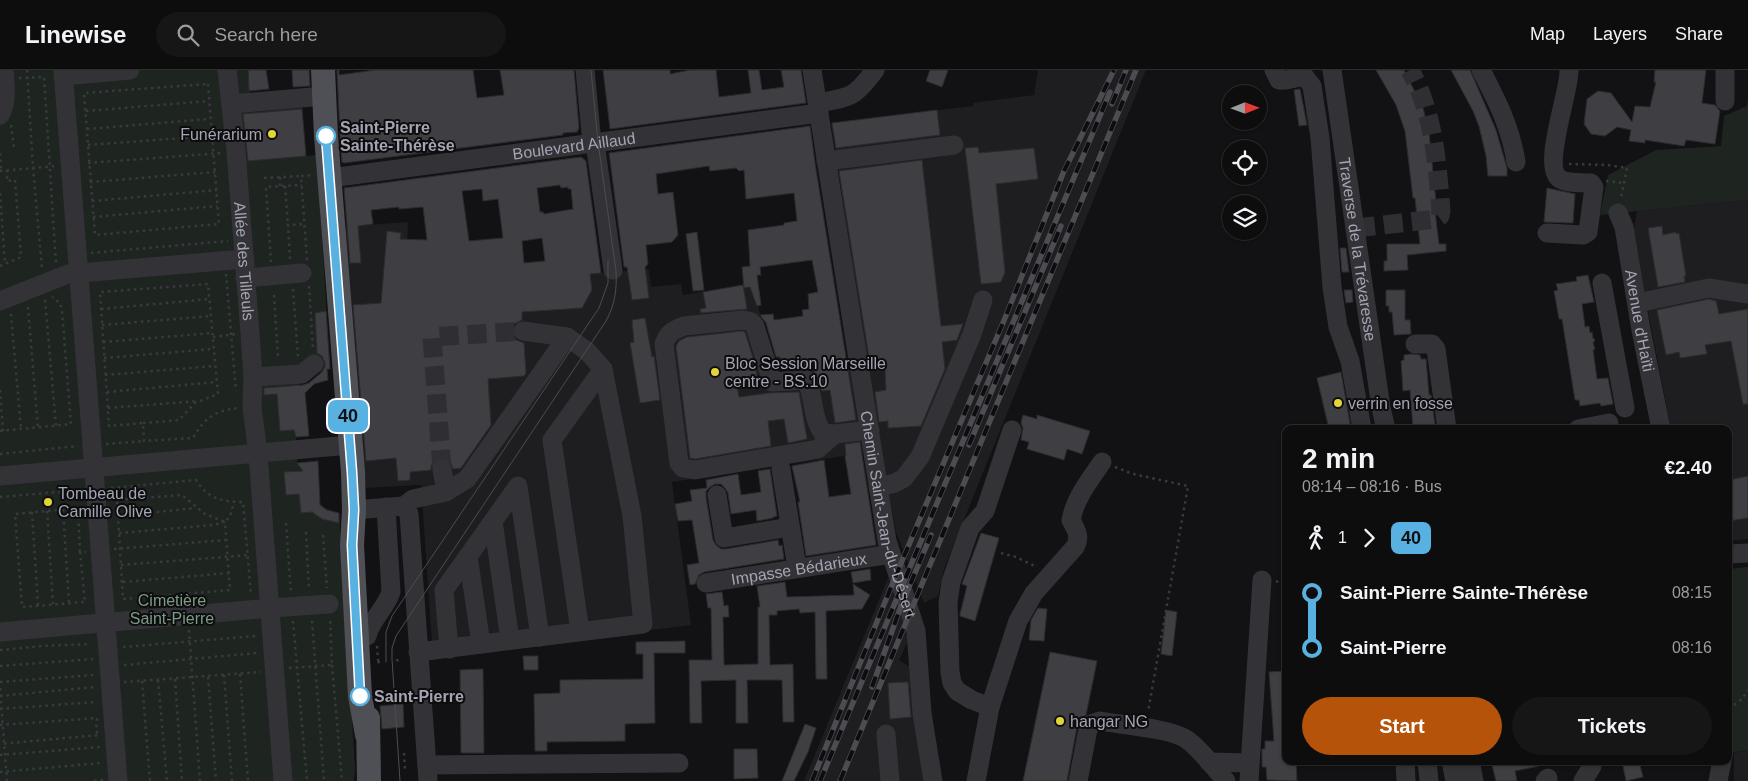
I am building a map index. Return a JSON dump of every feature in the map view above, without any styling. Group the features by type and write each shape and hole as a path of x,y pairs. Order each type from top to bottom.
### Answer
{"main road":[{"path":"323,70 321,177 350,445 354,510 352,545 360,696 367,735"},
{"path":"354,510 361,545 370,675 367,735 369,781"}],"street":[{"path":"0,115 5,107 4,70"},
{"path":"107,778 105,623 63,73 130,70"},
{"name":"Allée des Tilleuls","path":"227,70 236,152 253,377 244,403 258,454 261,609 266,671 283,781"},
{"path":"585,70 613,270"},
{"name":"Chemin Saint-Jean-du-Désert","path":"812,70 887,541 916,631 922,713 933,781"},
{"name":"Boulevard Aillaud","path":"321,177 594,143 818,108 846,98 861,89 875,70"},
{"path":"1274,70 1279,80 1283,81 1299,76 1305,77 1312,86 1320,138 1332,288 1338,327 1350,361 1361,425"},
{"name":"Traverse de la Trévaresse","path":"1332,70 1385,425"},
{"path":"1481,70 1504,117 1514,145 1516,162"},
{"path":"1547,233 1583,235 1588,232 1594,187 1591,183 1561,180 1556,175 1554,167 1558,123 1569,70"},
{"path":"1725,70 1725,101"},
{"path":"231,104 324,96"},
{"path":"826,161 954,145"},
{"name":"Avenue d'Haïti","path":"1618,213 1624,227 1636,303 1660,425"},
{"path":"3,308 68,274 225,260 244,268 300,270"},
{"path":"1602,283 1625,408"},
{"path":"1636,303 1709,288 1748,294"},
{"path":"878,488 904,478 920,457 972,334 983,300"},
{"path":"835,434 818,449 695,470 684,468 679,463 664,344 667,335 675,329 684,326 743,320 751,322 755,326 772,382 806,380 810,386 817,424 823,432 835,434 870,430"},
{"path":"1611,336 1641,330"},
{"path":"418,652 643,624 632,516 602,369 587,351 567,337 523,331"},
{"path":"354,510 395,507 413,499 446,492 467,479 567,337"},
{"path":"1415,344 1432,344 1436,348 1447,425"},
{"path":"253,377 302,374 306,362"},
{"path":"580,632 552,440 602,369"},
{"path":"1599,425 1609,423"},
{"path":"990,707 972,700 957,691 952,684 948,603 951,582 970,528 985,511 1012,430"},
{"path":"0,476 350,445"},
{"path":"976,781 990,707 1018,621 1034,593 1075,547 1078,541 1077,530 1071,520 1073,510 1083,489 1102,462"},
{"path":"781,469 797,568"},
{"path":"442,470 446,492"},
{"path":"449,649 444,590 518,486 540,636"},
{"path":"717,495 724,538 790,527"},
{"path":"367,636 371,624 391,592 395,507"},
{"path":"395,507 409,514 427,773 679,763"},
{"path":"493,521 510,640"},
{"path":"1732,554 1748,553"},
{"name":"Impasse Bédarieux","path":"706,583 891,554"},
{"path":"468,556 481,644"},
{"path":"1209,762 1249,772 1262,580"},
{"path":"0,632 315,605"},
{"path":"1078,781 1088,729 1092,724 1100,721 1165,731 1180,736 1190,742 1226,781"},
{"path":"886,734 890,781"},
{"path":"1405,765 1406,781"},
{"path":"1427,765 1429,781"},
{"path":"1452,765 1454,781"},
{"path":"1471,765 1474,781"},
{"path":"1718,781 1721,765"}],"path":[{"path":"27,70 42,270 56,264 44,77 28,77"},
{"path":"208,84 209,100 219,224 95,235 84,92 208,84"},
{"path":"86,111 209,100"},
{"path":"87,129 210,119"},
{"path":"88,145 212,136"},
{"path":"89,162 236,152"},
{"path":"0,153 0,171 49,167"},
{"path":"1565,164 1608,165 1627,168 1624,182 1610,180"},
{"path":"0,266 21,257 15,180 8,181 7,170"},
{"path":"90,182 215,172"},
{"path":"301,176 305,224 300,270 306,362"},
{"path":"280,177 280,186"},
{"path":"264,178 321,177"},
{"path":"272,265 266,187 302,185"},
{"path":"285,186 288,225 300,270 306,362"},
{"path":"92,201 217,190"},
{"path":"0,193 5,264"},
{"path":"93,217 217,206"},
{"path":"288,225 305,224"},
{"path":"77,254 242,240"},
{"path":"0,454 193,438 209,416 244,403 230,335 225,260"},
{"path":"208,284 218,394 189,407 179,420 109,426 101,309 100,292 208,284"},
{"path":"274,295 278,358"},
{"path":"0,390 2,431 38,428 56,426 71,424 62,311 60,303 51,296 45,298 56,426"},
{"path":"101,309 210,299"},
{"path":"19,309 28,306 38,428"},
{"path":"3,308 11,313 21,429"},
{"path":"102,325 211,316"},
{"path":"103,342 250,333"},
{"path":"104,358 214,349"},
{"path":"105,375 215,366"},
{"path":"107,392 217,382"},
{"path":"108,408 201,400"},
{"path":"143,423 144,441"},
{"path":"1102,462 1133,474 1188,486 1145,728"},
{"path":"0,497 196,480 205,491 215,498 227,502 244,502 248,556 261,609"},
{"path":"182,495 205,514 225,522 230,590 123,598 117,500 182,495"},
{"path":"119,533 213,525 225,522 230,516 234,502"},
{"path":"78,508 84,602 22,606 15,514 47,511 78,508"},
{"path":"118,516 197,508"},
{"path":"63,509 69,603"},
{"path":"47,511 53,604"},
{"path":"32,512 38,605"},
{"path":"286,522 315,605 332,665 342,781"},
{"path":"306,532 315,605 297,667 307,781"},
{"path":"323,535 315,605 315,666 324,781"},
{"path":"80,552 227,540"},
{"path":"1001,553 1026,561 1049,575"},
{"path":"121,565 248,556"},
{"path":"122,582 229,573"},
{"path":"188,615 200,781"},
{"path":"122,648 256,636 257,653 123,665"},
{"path":"0,650 92,644 96,688 96,731 99,735 102,763 0,772"},
{"path":"122,656 124,682 208,677 332,665"},
{"path":"0,666 93,659"},
{"path":"397,659 398,663"},
{"path":"376,665 378,660 380,664"},
{"path":"240,674 248,781"},
{"path":"0,682 94,675"},
{"path":"224,675 232,781"},
{"path":"208,677 216,781"},
{"path":"175,679 182,781"},
{"path":"158,680 167,781"},
{"path":"142,681 150,781"},
{"path":"0,688 1,724 7,781"},
{"path":"0,696 96,688"},
{"path":"1732,707 1742,699 1748,690"},
{"path":"1,709 96,702"},
{"path":"1,724 97,718"},
{"path":"97,718 101,724"},
{"path":"0,744 99,735"},
{"path":"0,755 100,747"},
{"path":"404,754 405,769"},
{"path":"94,781 107,778"}],"shaded area":[{"path":"1038,70 1146,70 944,569 938,596 924,603 896,532 871,390 831,123 973,106 973,103 1034,95"},
{"path":"1748,201 1748,539 1732,541 1732,425 1670,425 1633,235 1637,211"},
{"path":"408,222 407,248 525,270 591,274 645,269 649,270 651,287 681,284 683,295 750,284 780,372 849,358 863,453 672,482 691,625 433,657 421,485 364,488 343,227"},
{"path":"888,578 912,633 899,660 910,667 927,781 804,781"},
{"path":"1748,750 1748,781 1734,781 1734,753"}],"green space":[{"name":"Cimetière Saint-Pierre","path":"0,70 248,70 250,94 302,105 306,156 317,155 330,369 327,369 328,380 318,370 300,384 296,392 293,406 306,405 309,436 296,437 297,463 318,461 318,502 327,510 339,513 355,769 354,781 0,781"},
{"path":"1748,96 1748,201 1600,215 1608,175 1656,150 1721,146 1724,116 1747,106"},
{"path":"1748,567 1748,750 1732,753 1733,706 1732,569"}],"building":[{"path":"248,70 266,70 269,89 249,91"},
{"path":"292,70 309,70 310,86 293,87"},
{"path":"337,70 339,70 339,75 375,70 473,70 477,98 504,95 500,70 574,70 579,128 577,132 563,133 563,135 344,163 342,162"},
{"path":"603,70 670,70 670,74 690,70 716,70 719,97 751,93 748,70 759,70 762,90 784,87 781,70 801,70 806,103 610,129"},
{"path":"930,70 948,70 942,87 926,81"},
{"path":"1376,70 1404,70 1423,108 1429,132 1439,244 1446,244 1446,251 1407,255 1408,270 1384,271 1384,261 1387,261 1387,244 1420,244 1405,131 1396,105"},
{"path":"1451,70 1470,70 1496,130 1507,168 1507,176 1488,176 1486,156 1479,126"},
{"path":"1655,70 1706,70 1702,103 1715,105 1720,111 1715,144 1686,140 1684,146 1645,140 1645,143 1629,141 1631,130 1617,127 1605,136 1591,134 1584,124 1587,99 1598,91 1611,93 1632,122 1635,106 1650,107 1656,82 1654,82"},
{"path":"1300,89 1307,125 1299,126 1294,90"},
{"name":"Funérarium","path":"302,109 306,156 248,161 243,114"},
{"path":"937,110 940,135 836,148 832,123"},
{"path":"810,126 856,420 835,423 830,390 822,391 812,366 782,370 780,357 776,357 766,323 760,315 773,314 774,320 803,316 802,310 809,309 808,294 818,292 812,260 760,267 761,275 757,275 761,305 757,306 750,287 744,288 742,267 750,266 748,230 784,225 784,223 797,221 794,193 746,199 744,170 739,171 736,168 710,171 709,166 656,174 658,194 673,192 678,235 672,242 646,245 648,264 645,267 649,298 632,300 627,267 624,267 609,153"},
{"path":"978,147 979,153 1034,148 1038,179 996,184 1005,272 1001,282 981,284 965,148"},
{"path":"581,157 586,161 601,273 590,274 592,290 582,308 522,312 522,320 514,324 512,330 516,340 524,343 526,373 524,376 488,379 491,425 461,468 453,469 450,461 440,458 434,461 431,470 410,472 410,480 398,481 396,458 366,461 353,305 381,303 387,231 401,233 400,239 427,240 423,207 371,210 373,224 358,226 361,263 350,263 344,188","holes":["560,185 561,188 568,187 568,189 571,189 573,209 544,214 540,212 537,188","482,189 483,201 498,199 503,238 469,241 462,191","542,238 545,261 524,263 522,241"]},
{"path":"922,160 941,326 963,324 957,340 942,342 945,369 921,426 888,428 888,421 879,422 875,392 886,390 885,370 871,370 839,171"},
{"path":"1547,188 1575,194 1573,223 1544,222"},
{"path":"1662,226 1663,235 1679,233 1686,276 1684,276 1685,282 1658,287 1648,228"},
{"path":"697,232 704,290 693,291 686,234"},
{"path":"1340,248 1346,248 1349,272 1342,272"},
{"path":"1588,275 1594,302 1582,304 1585,327 1589,326 1590,333 1592,332 1595,340 1593,343 1595,349 1593,350 1597,379 1608,378 1613,404 1601,406 1600,403 1580,406 1579,400 1575,400 1562,319 1559,319 1554,291 1558,290 1556,284 1577,281 1576,277"},
{"path":"743,285 747,309 701,313 700,309 706,308 703,292"},
{"path":"1344,290 1352,290 1353,302 1346,303"},
{"path":"1386,290 1405,290 1405,320 1410,320 1411,334 1394,335 1392,312 1389,312 1389,306 1386,306"},
{"path":"1709,299 1716,301 1719,314 1748,309 1748,404 1743,404 1731,341 1705,345 1707,354 1680,358 1679,352 1666,355 1657,310"},
{"path":"326,311 330,369 327,369 328,380 314,384 305,393 309,436 296,437 294,430 280,431 277,394 264,395 264,388 303,385 309,383 322,372 325,363 322,356 317,353 315,313"},
{"path":"645,318 652,357 654,356 660,400 640,403 630,343 634,342 632,320"},
{"path":"745,332 757,377 736,382 739,397 799,392 807,439 788,443 784,419 768,421 771,446 695,459 690,458 676,346 679,341 687,337"},
{"path":"1404,355 1420,355 1421,359 1426,359 1429,395 1431,395 1435,425 1413,425 1410,390 1403,391 1401,361 1404,360"},
{"name":"verrin en fosse","path":"1341,372 1350,425 1328,425 1317,378"},
{"path":"1023,415 1037,419 1037,415 1090,431 1082,454 1067,449 1064,460 1027,449 1029,442 1021,440"},
{"path":"860,442 876,545 806,556 798,502 800,502 792,466 824,460 829,497 851,494 845,444"},
{"path":"318,461 320,505 327,510 339,513 339,523 322,519 312,512 301,513 299,494 286,495 284,472 303,471 297,463"},
{"path":"770,469 777,516 773,518 757,521 756,510 731,514 728,493 721,484 715,484 710,487 706,491 706,497 713,540 721,549 778,540 779,546 782,545 784,559 704,572 699,575 695,584 690,585 687,565 699,563 692,520 678,521 675,504 692,501 690,490 707,488 706,480 738,474 741,495 761,492 758,471"},
{"path":"1748,476 1748,518 1732,521 1732,479"},
{"path":"981,533 999,538 975,621 960,616 967,586 962,584"},
{"path":"870,569 871,580 853,583 851,572"},
{"path":"785,582 787,597 854,595 853,584 870,595 862,609 826,611 827,679 816,679 815,612 800,613 799,609 777,611 777,615 769,615 770,665 793,664 794,722 783,722 782,680 747,680 748,723 736,723 736,680 701,681 702,723 690,723 689,660 712,660 711,608 708,608 706,594 722,592 724,606 728,605 729,617 723,617 724,665 758,664 758,607 760,607 757,586"},
{"path":"1038,608 1047,609 1044,641 1029,640 1031,620"},
{"path":"1166,610 1177,612 1172,656 1161,654"},
{"path":"685,641 685,653 654,653 655,723 625,724 625,741 547,742 547,751 535,751 534,694 560,693 560,680 643,679 643,654 636,654 636,642"},
{"name":"hangar NG","path":"1050,652 1097,661 1086,715 1081,718 1077,727 1067,781 1023,781"},
{"path":"523,656 538,656 538,670 524,670"},
{"path":"483,669 484,753 461,753 460,670"},
{"path":"1282,671 1282,765 1296,765 1297,781 1267,780 1266,767 1262,767 1262,749 1265,749 1265,741 1274,741 1269,672"},
{"path":"908,682 911,717 890,719 888,683"},
{"path":"403,704 404,727 382,729 380,706"},
{"path":"805,724 816,728 808,752 794,781 782,781"},
{"path":"734,749 757,749 758,778 734,779"},
{"path":"1492,765 1539,765 1515,771 1517,781 1496,781"},
{"path":"1623,765 1640,765 1643,777 1626,781"}],"tunnel":[{"path":"1356,228 1436,219 1440,216 1440,193 1433,139 1424,104 1410,70"},
{"path":"442,469 432,337 523,331"}],"tram line":[{"path":"400,781 392,659 392,648 396,636 606,321 613,303 616,291 616,271 598,142 591,70"},
{"path":"386,662 386,632 392,616 599,308 608,283 608,261"}],"railway":[{"path":"812,781 894,580 1005,318 1064,171 1114,70"},
{"path":"1112,104 1126,70"},
{"path":"840,781 1136,70"},
{"path":"820,781 1110,92"},
{"path":"969,445 1061,226"},
{"path":"872,687 901,606 931,535"}],"bus line":[{"name":"40","path":"326,136 352,472 354,510 352,545 360,696"}],"place":[{"name":"Funérarium","path":"272,134"},
{"name":"Saint-Pierre Sainte-Thérèse","path":"326,136"},
{"name":"Bloc Session Marseille centre - BS.10","path":"715,372"},
{"name":"verrin en fosse","path":"1338,403"},
{"name":"Tombeau de Camille Olive","path":"48,502"},
{"name":"Saint-Pierre","path":"360,696"},
{"name":"hangar NG","path":"1060,721"}]}
